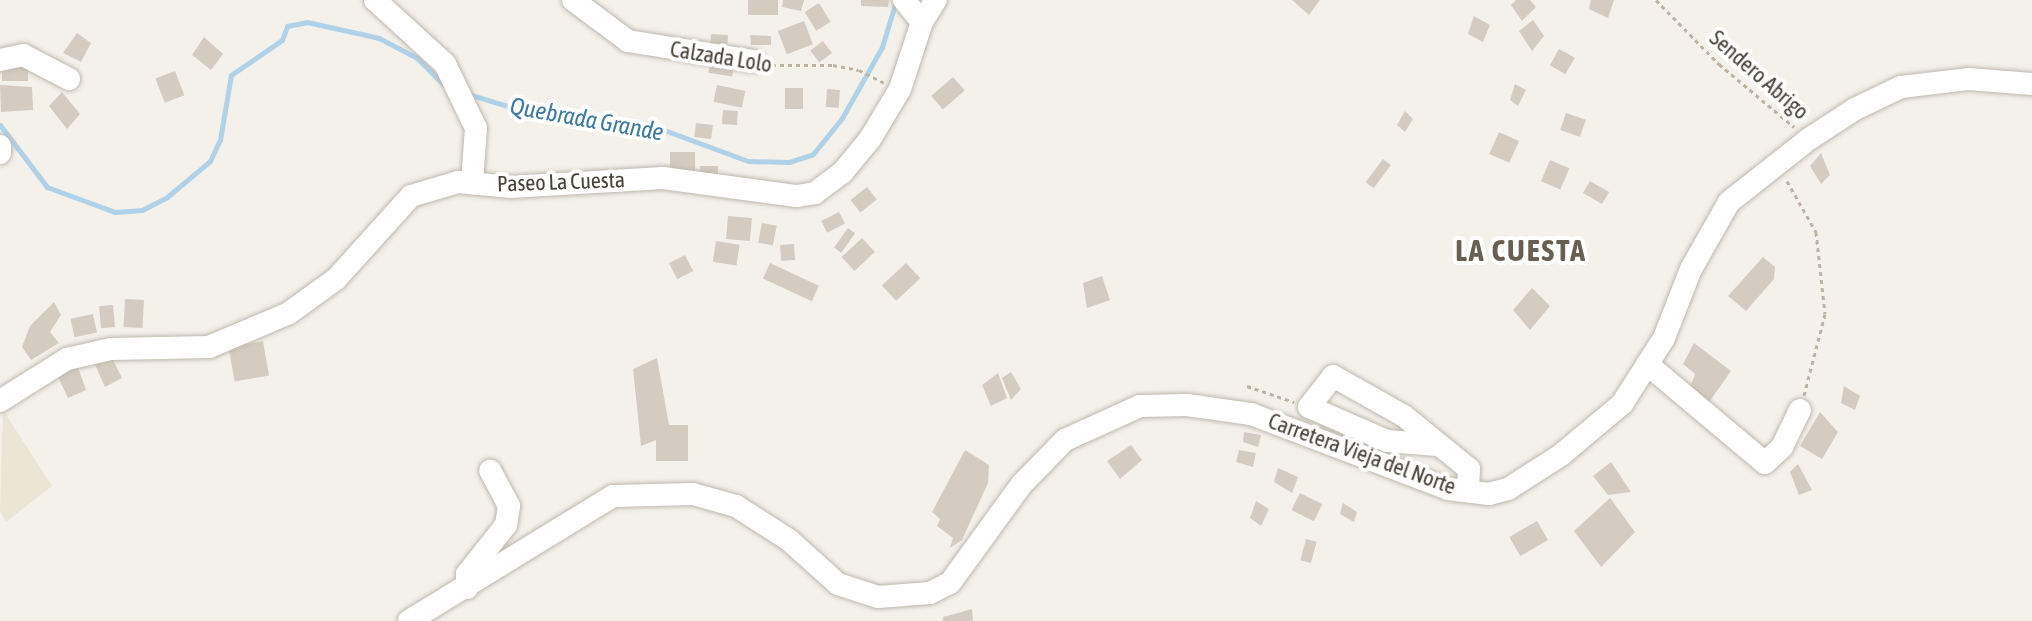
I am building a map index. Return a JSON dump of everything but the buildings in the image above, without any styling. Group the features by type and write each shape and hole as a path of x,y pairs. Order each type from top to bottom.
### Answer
{"street":[{"path":"375,0 445,64 476,128 472,183"},
{"name":"Calzada Lolo","path":"573,0 628,41 753,61"},
{"path":"904,0 922,22"},
{"name":"Paseo La Cuesta","path":"0,401 67,359 111,349 209,347 289,313 336,279 411,196 458,182 511,187 663,178 797,196 815,193 842,173 870,139 900,89 922,22 936,0"},
{"path":"0,60 23,55 69,79"},
{"name":"Carretera Vieja del Norte","path":"409,621 613,496 693,494 736,506 789,540 838,584 878,597 930,593 950,583 1022,484 1065,440 1140,406 1187,405 1251,414 1448,489 1508,489 1561,455 1622,404 1647,364 1729,202 1809,139 1855,109 1901,87 1968,79 2032,84"},
{"path":"0,146 0,153"},
{"path":"1647,364 1765,463 1782,447 1800,410"},
{"path":"1437,445 1387,441 1309,407 1333,376 1404,416 1469,469 1468,491"},
{"path":"467,588 467,574 506,525 509,506 490,471"}],"path":[{"name":"Sendero Abrigo","path":"1656,0 1719,64 1809,139"},
{"name":"Calzada Lolo","path":"753,61 777,66 833,65 864,72 879,82"},
{"path":"1778,164 1816,232 1825,314 1800,410"},
{"path":"1247,386 1309,407"}],"shaded area":[{"path":"3,410 52,486 6,522 0,512"}],"waterway":[{"name":"Quebrada Grande","path":"468,94 534,114 656,127 748,161 789,162 813,154 842,118 882,47 896,1"},
{"name":"Quebrada Grande","path":"0,125 47,187 115,212 142,210 167,197 210,161 220,140 231,75 282,40 287,26 307,22 379,38 417,58 444,85"}],"district":[{"name":"LA CUESTA","path":"1521,250"}]}
